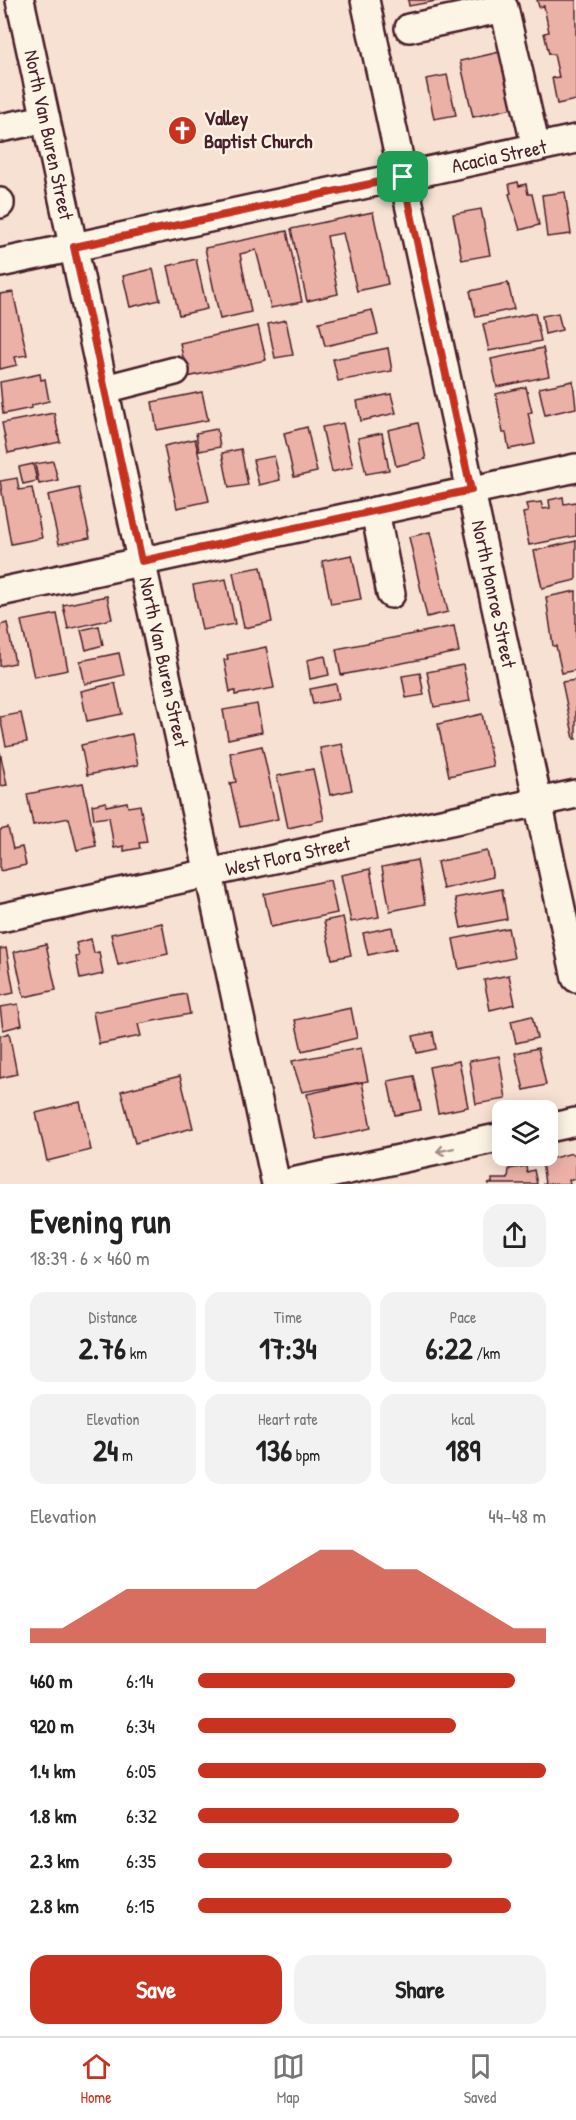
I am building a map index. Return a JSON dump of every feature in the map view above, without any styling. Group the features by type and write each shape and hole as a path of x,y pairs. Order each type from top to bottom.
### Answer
{"street":[{"name":"North Van Buren Street","path":"20,0 276,1184"},
{"name":"North Monroe Street","path":"365,0 576,978"},
{"path":"410,28 504,8 536,148"},
{"path":"0,128 46,119"},
{"name":"Acacia Street","path":"0,263 576,139"},
{"path":"105,389 176,370"},
{"path":"0,592 576,468"},
{"path":"375,511 391,594"},
{"name":"West Flora Street","path":"0,918 576,794"},
{"path":"558,1126 576,1122"},
{"path":"283,1184 492,1139"}],"building":[{"path":"408,0 442,0 409,6"},
{"path":"537,0 576,0 576,100 557,104 552,78 559,77 554,54 549,54 544,33 549,32 544,6 539,7"},
{"path":"500,52 513,108 473,117 460,61"},
{"path":"447,75 456,115 434,119 426,79"},
{"path":"518,182 519,186 526,184 528,194 532,194 539,225 520,230 509,194 511,193 509,184"},
{"path":"565,192 571,234 547,237 542,195"},
{"path":"481,209 490,255 462,260 453,214"},
{"path":"373,212 388,284 357,291 343,233 327,236 338,294 307,301 291,229"},
{"path":"287,231 302,302 271,308 256,250 240,254 251,312 220,319 205,248"},
{"path":"196,259 207,309 179,315 168,266"},
{"path":"153,269 160,300 130,307 123,276"},
{"path":"508,283 514,309 476,317 470,291"},
{"path":"13,292 27,355 15,357 17,365 0,369 0,294"},
{"path":"372,310 378,334 325,346 319,322"},
{"path":"535,313 541,341 489,351 483,324"},
{"path":"558,313 562,330 545,334 542,316"},
{"path":"286,320 293,355 275,358 268,324"},
{"path":"258,326 266,360 187,377 180,343"},
{"path":"388,348 392,371 338,381 333,359"},
{"path":"543,348 549,376 497,387 491,359"},
{"path":"40,374 41,380 45,379 49,401 32,405 32,408 3,414 0,382"},
{"path":"573,381 576,408 545,415 539,388"},
{"path":"526,387 532,412 528,413 535,444 509,449 506,433 503,433 496,394"},
{"path":"202,392 208,420 157,430 152,402"},
{"path":"391,394 396,413 361,421 357,401"},
{"path":"54,413 60,442 8,453 2,423"},
{"path":"343,423 353,467 332,472 322,427"},
{"path":"418,423 426,459 396,466 388,430"},
{"path":"307,427 317,472 294,477 284,433"},
{"path":"217,429 220,447 199,451 196,433"},
{"path":"382,433 389,470 366,474 358,438"},
{"path":"195,439 209,501 177,508 164,446"},
{"path":"241,449 248,485 229,488 222,453"},
{"path":"274,456 280,480 259,485 253,460"},
{"path":"53,461 58,480 39,484 35,464"},
{"path":"33,464 37,481 23,484 19,467"},
{"path":"17,478 19,490 32,488 42,538 11,544 0,481"},
{"path":"79,488 90,538 59,544 48,495"},
{"path":"563,497 564,504 576,502 576,536 529,545 523,513 528,512 526,504 541,502 543,509 550,508 549,500"},
{"path":"430,532 448,612 427,617 409,537"},
{"path":"576,541 576,580 542,588 534,551"},
{"path":"352,555 361,599 331,604 322,561"},
{"path":"261,567 272,622 244,628 233,572"},
{"path":"226,579 235,624 202,630 193,585"},
{"path":"576,591 576,670 562,673 556,646 553,646 546,597"},
{"path":"107,596 112,619 68,629 63,605"},
{"path":"57,614 68,670 34,677 21,621"},
{"path":"7,623 15,663 0,666 0,625"},
{"path":"99,626 103,645 86,650 81,630"},
{"path":"454,626 459,652 341,675 336,649"},
{"path":"266,647 274,688 235,695 235,691 230,692 224,660 228,659 227,655"},
{"path":"119,653 124,675 85,684 80,661"},
{"path":"325,656 329,675 310,679 307,660"},
{"path":"463,665 470,701 434,707 427,672"},
{"path":"420,673 424,695 406,698 402,676"},
{"path":"576,680 576,739 574,739 562,682"},
{"path":"115,683 122,714 87,721 81,691"},
{"path":"336,684 339,699 313,704 310,689"},
{"path":"257,704 262,732 228,739 223,710"},
{"path":"21,713 27,742 6,746 0,717"},
{"path":"482,714 493,766 449,776 438,724"},
{"path":"132,734 138,765 87,775 81,745"},
{"path":"342,744 352,790 330,795 320,748"},
{"path":"262,746 278,819 240,827 230,783 236,782 230,753"},
{"path":"0,752 7,785 0,786"},
{"path":"313,769 324,820 288,828 277,776"},
{"path":"83,783 96,846 77,850 69,818 33,825 27,794"},
{"path":"106,802 106,806 127,802 128,807 140,805 147,842 139,843 140,848 124,851 124,846 114,848 109,817 94,819 92,805"},
{"path":"8,828 13,849 22,847 26,865 0,871 0,830"},
{"path":"487,851 493,877 443,889 437,862"},
{"path":"417,860 425,904 390,911 382,867"},
{"path":"370,869 379,917 351,922 341,875"},
{"path":"330,880 337,913 271,927 264,894"},
{"path":"502,889 507,919 461,928 455,898"},
{"path":"343,917 351,955 332,959 324,921"},
{"path":"162,923 168,954 118,965 111,934"},
{"path":"392,927 396,949 368,955 363,933"},
{"path":"508,928 514,958 459,969 453,939"},
{"path":"91,939 94,953 99,952 103,974 80,979 76,943"},
{"path":"46,944 56,990 24,997 14,952"},
{"path":"6,948 14,993 0,996 0,949"},
{"path":"509,975 515,1004 490,1010 484,980"},
{"path":"186,994 190,1014 138,1024 141,1036 99,1044 93,1012"},
{"path":"18,1004 22,1025 3,1030 0,1007"},
{"path":"351,1008 357,1038 302,1051 295,1020"},
{"path":"532,1016 537,1038 516,1043 511,1021"},
{"path":"433,1032 436,1049 417,1053 413,1036"},
{"path":"9,1033 17,1074 0,1078 0,1036"},
{"path":"361,1048 368,1081 302,1092 292,1061"},
{"path":"538,1048 546,1085 524,1090 515,1053"},
{"path":"499,1056 506,1099 476,1104 469,1061"},
{"path":"459,1061 468,1107 438,1113 429,1067"},
{"path":"180,1076 193,1128 135,1143 121,1091"},
{"path":"414,1076 421,1110 395,1115 388,1081"},
{"path":"362,1082 371,1128 317,1140 307,1094"},
{"path":"80,1102 91,1150 47,1161 36,1113"},
{"path":"572,1153 576,1156 576,1179 569,1180 570,1184 545,1184 543,1166 558,1166 558,1157"},
{"path":"526,1166 527,1172 534,1170 537,1184 488,1184 492,1183 492,1179 508,1179 509,1169"}],"place":[{"name":"Valley Baptist Church","path":"183,130"}],"route":[{"path":"403,177 471,490 142,561 74,247 403,177"}]}
